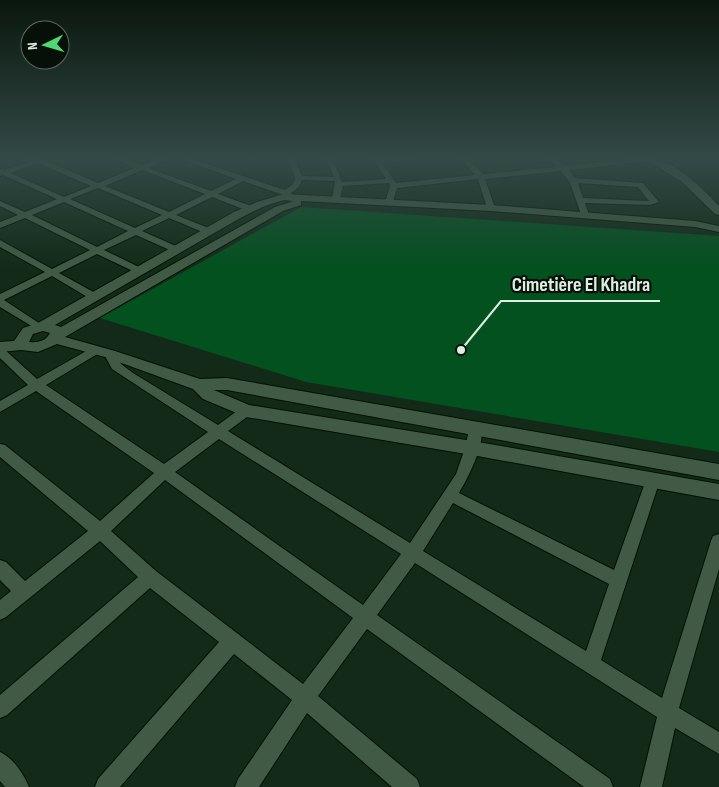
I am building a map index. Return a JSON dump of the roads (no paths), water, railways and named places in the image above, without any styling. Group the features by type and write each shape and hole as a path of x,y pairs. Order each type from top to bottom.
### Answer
{"street":[{"path":"51,194 175,250"},
{"path":"0,225 78,194"},
{"path":"117,194 208,231"},
{"path":"56,337 56,330 40,327 0,300 213,194 251,209"},
{"path":"282,194 292,198 387,206 696,230 719,229"},
{"path":"40,347 279,209 292,198 293,194"},
{"path":"336,199 337,194"},
{"path":"387,206 390,194"},
{"path":"487,194 491,208"},
{"path":"578,194 585,215"},
{"path":"580,200 655,202 648,194"},
{"path":"702,194 719,212"},
{"path":"22,345 22,337 138,270 208,231 251,209 276,199 336,199 387,206 491,208 695,224 719,229"},
{"path":"0,203 138,270"},
{"path":"0,243 93,296"},
{"path":"56,337 200,386 227,384 719,472"},
{"path":"0,347 22,345 30,348 98,351 129,376 592,663 719,744"},
{"path":"0,406 35,384 98,351"},
{"path":"0,352 35,384 164,472 602,787"},
{"path":"200,386 209,395 246,411 472,448 719,492"},
{"path":"0,611 100,531 164,472 246,411"},
{"path":"246,787 305,698 366,618 413,552 450,495 462,476 472,448 475,429"},
{"path":"0,449 100,531 150,577 305,698 409,787"},
{"path":"592,663 654,480"},
{"path":"450,495 620,580"},
{"path":"651,787 668,712 719,541"},
{"path":"0,568 23,591"},
{"path":"0,708 150,577"},
{"path":"106,787 232,642"},
{"path":"0,763 18,787"}],"place":[{"name":"Cimetière El Khadra","path":"461,350"}]}
